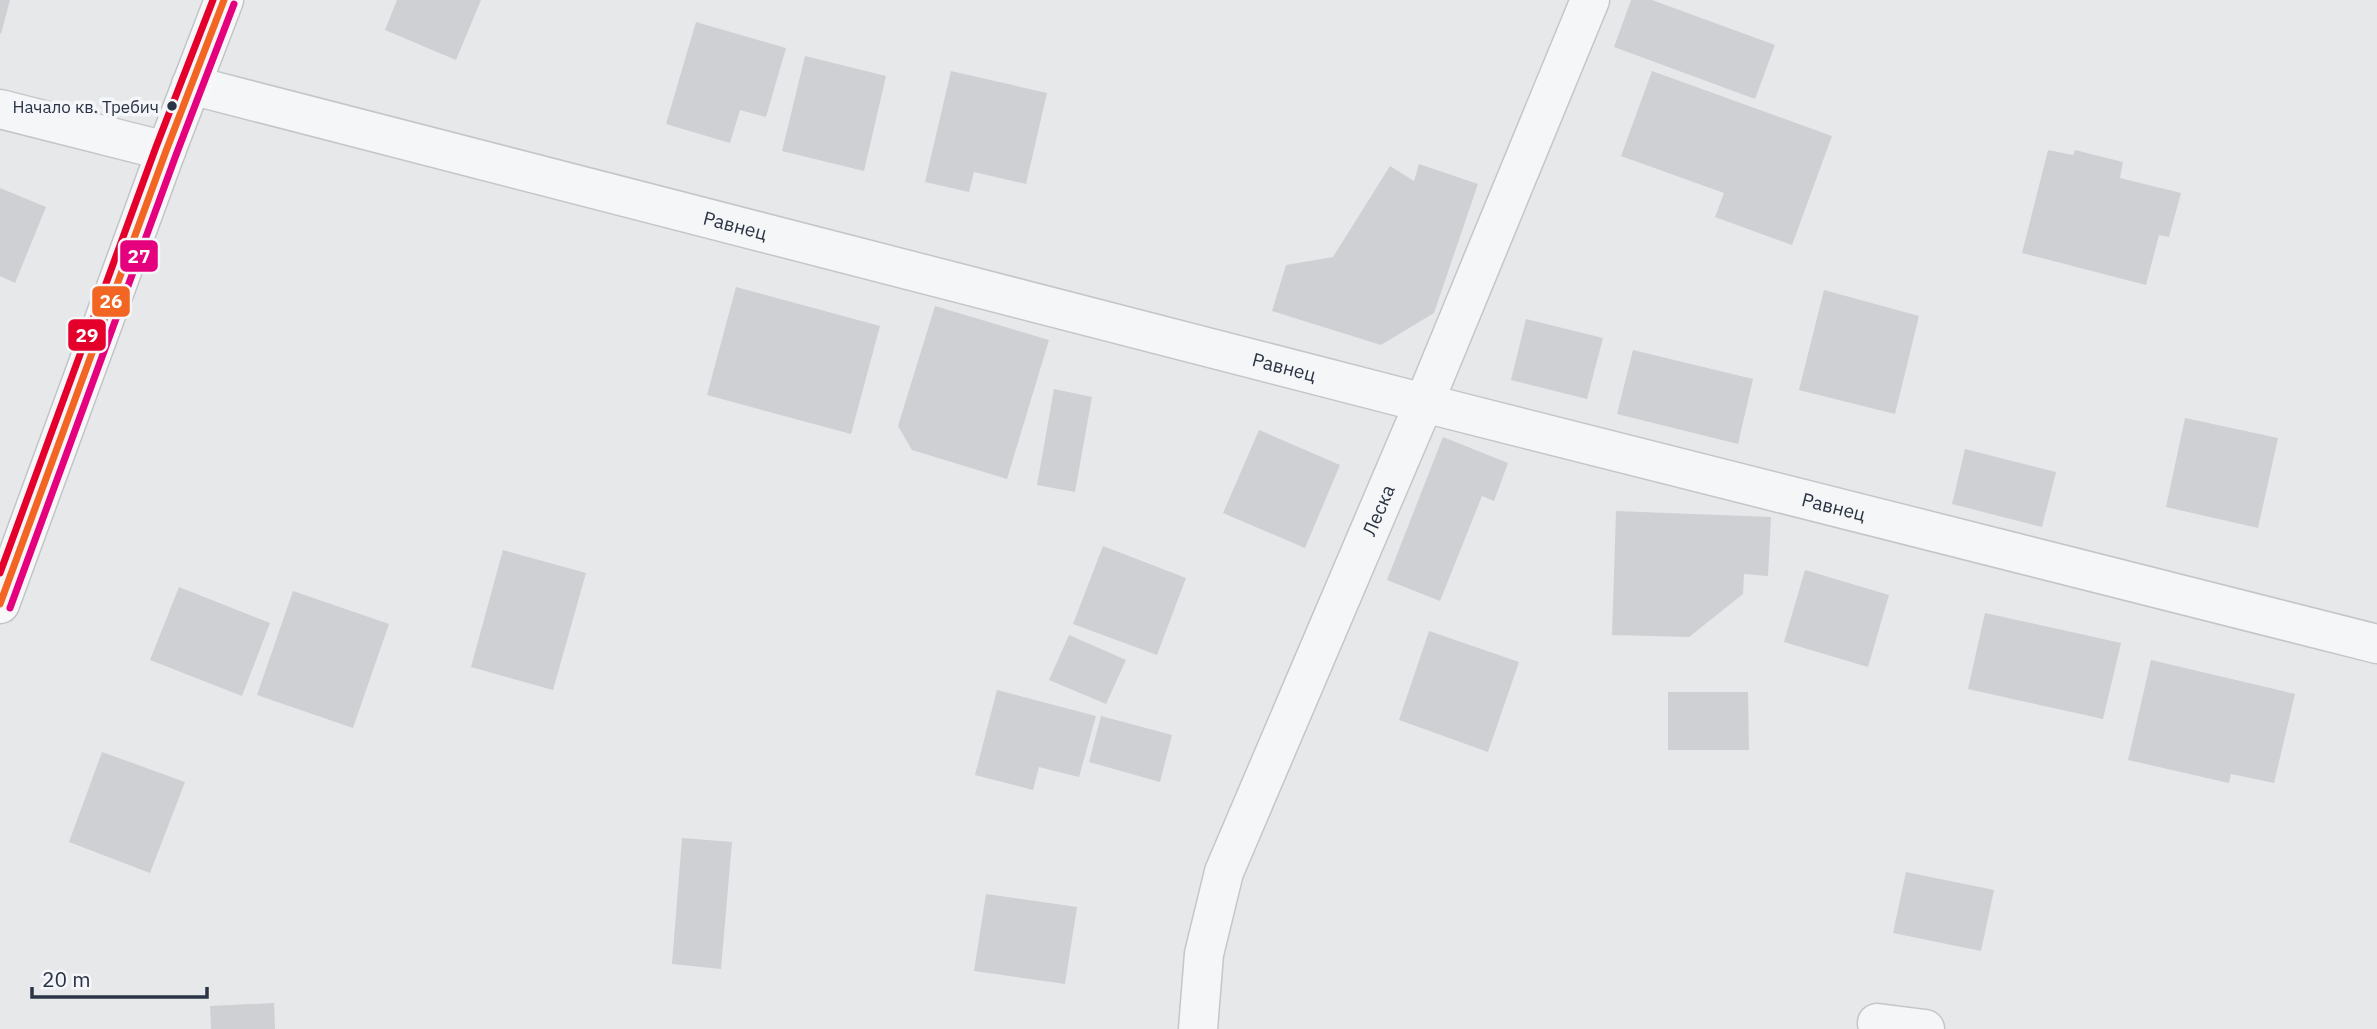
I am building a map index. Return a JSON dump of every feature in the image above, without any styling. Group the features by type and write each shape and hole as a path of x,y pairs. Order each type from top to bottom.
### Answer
{"main road":[{"path":"0,604 166,151 225,0"}],"street":[{"name":"Леска","path":"1198,1029 1204,954 1224,872 1424,403 1590,0"},
{"name":"Равнец","path":"191,85 1424,403 2377,644"},
{"path":"0,109 166,151"},
{"path":"1877,1023 1925,1029"}],"building":[{"path":"0,0 10,0 1,34 0,33"},
{"path":"397,0 481,0 456,60 385,30"},
{"path":"1631,0 1652,0 1775,45 1755,99 1614,47"},
{"path":"696,22 786,48 766,117 740,110 730,143 666,124"},
{"path":"805,56 886,76 864,171 782,151"},
{"path":"951,71 1047,93 1026,184 974,172 969,192 925,182"},
{"path":"1652,71 1832,136 1792,245 1715,217 1724,193 1621,156"},
{"path":"2048,150 2073,155 2075,150 2123,162 2120,178 2181,193 2169,237 2159,235 2146,285 2022,253"},
{"path":"1419,164 1478,184 1434,313 1381,345 1272,311 1286,265 1333,257 1390,166 1414,181"},
{"path":"0,188 46,207 15,283 0,276"},
{"path":"736,287 880,326 851,434 707,395"},
{"path":"1824,290 1919,316 1895,414 1799,390"},
{"path":"935,306 1049,340 1007,479 912,450 898,426"},
{"path":"1526,319 1603,338 1587,399 1511,380"},
{"path":"1633,350 1753,379 1738,444 1617,414"},
{"path":"1054,389 1092,397 1075,492 1037,485"},
{"path":"2185,418 2278,438 2258,528 2166,507"},
{"path":"1259,430 1340,465 1305,548 1223,513"},
{"path":"1443,437 1508,463 1494,501 1482,496 1440,601 1387,580"},
{"path":"1965,449 2056,472 2042,527 1952,504"},
{"path":"1616,511 1771,517 1768,576 1744,574 1743,594 1689,637 1612,635"},
{"path":"1103,546 1186,578 1157,655 1073,624"},
{"path":"503,550 586,573 553,690 471,667"},
{"path":"1805,570 1889,595 1868,667 1784,642"},
{"path":"179,587 270,623 242,696 150,660"},
{"path":"293,591 389,624 353,728 257,695"},
{"path":"1985,613 2121,643 2103,719 1968,689"},
{"path":"1429,631 1519,662 1488,752 1399,720"},
{"path":"1069,635 1126,660 1106,704 1049,680"},
{"path":"2151,660 2295,694 2274,783 2231,774 2229,783 2128,760"},
{"path":"997,690 1096,716 1079,777 1039,767 1033,790 975,775"},
{"path":"1668,692 1748,692 1749,750 1668,750"},
{"path":"1101,716 1172,735 1160,782 1089,762"},
{"path":"102,752 185,782 150,873 69,842"},
{"path":"682,838 732,842 721,969 672,964"},
{"path":"1906,872 1994,890 1981,951 1893,933"},
{"path":"986,894 1077,907 1065,984 974,971"},
{"path":"274,1003 275,1029 211,1029 210,1006"}],"transit line":[{"name":"29","path":"0,573 156,147 213,0"},
{"name":"26","path":"0,604 224,0"},
{"name":"27","path":"10,608 234,4"}],"place":[{"name":"Начало кв. Требич","path":"172,106"}]}
